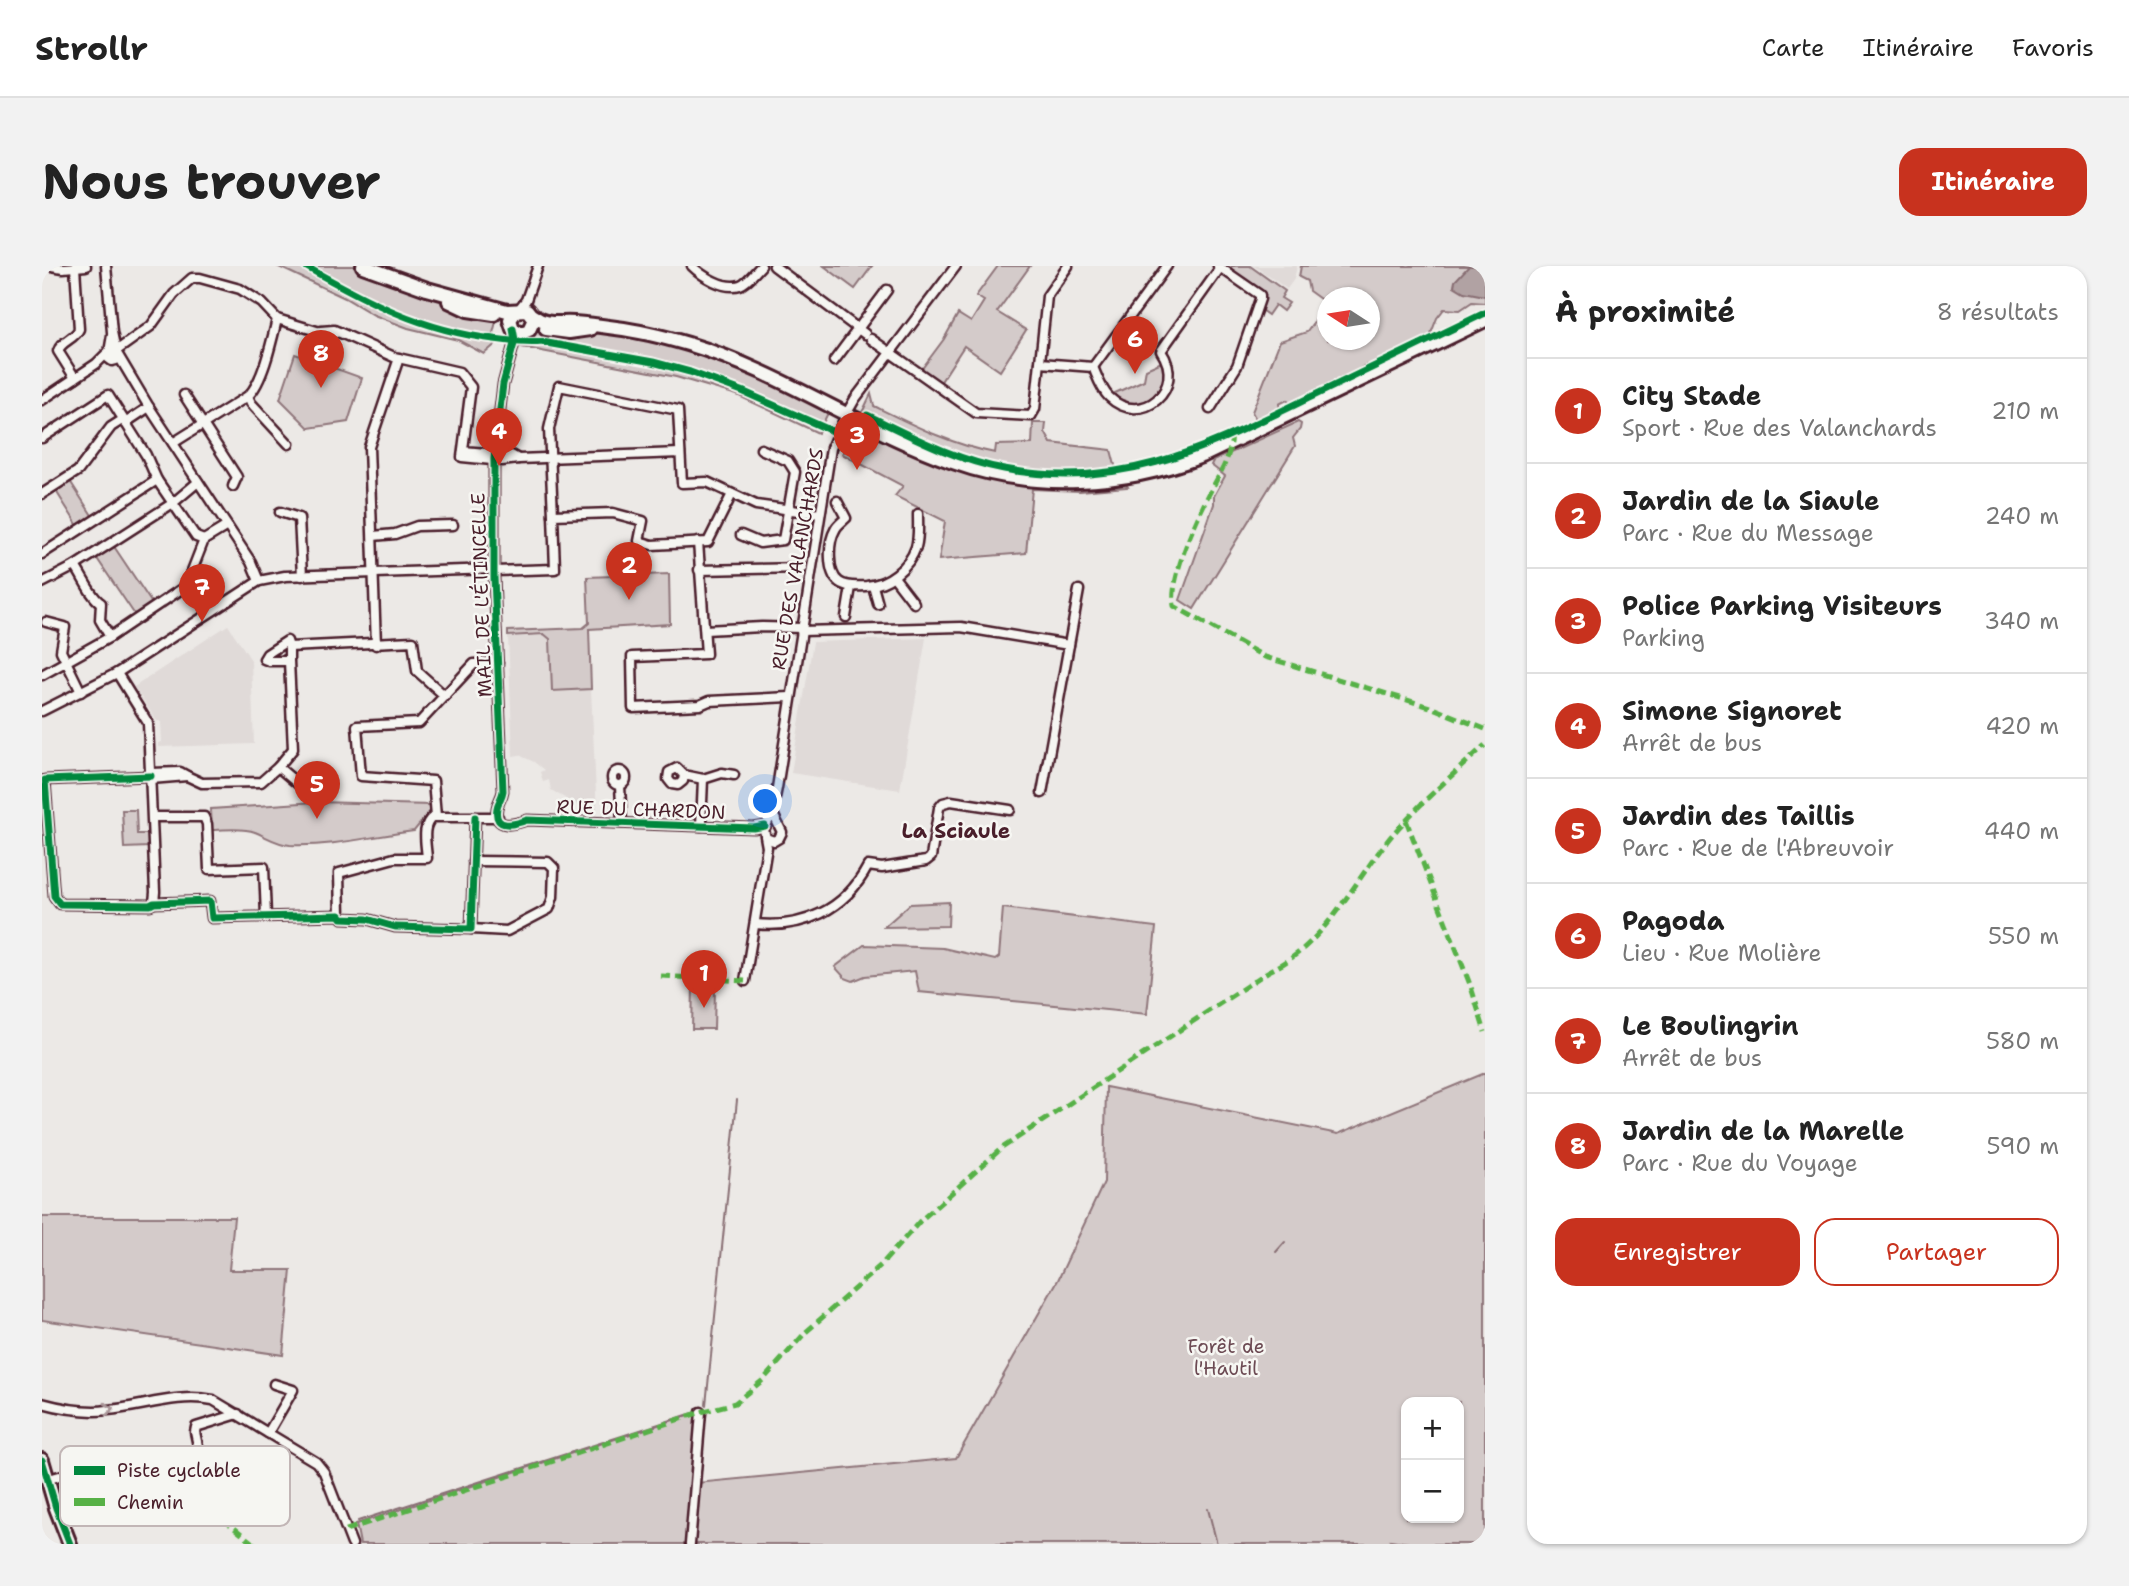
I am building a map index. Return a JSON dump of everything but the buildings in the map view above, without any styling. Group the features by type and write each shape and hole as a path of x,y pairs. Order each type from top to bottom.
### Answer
{"main road":[{"path":"363,266 521,320 608,327 652,335 720,354 765,373 931,454 1017,478 1055,481 1121,478 1171,467 1202,456 1485,320"},
{"path":"42,1460 60,1520"},
{"path":"62,1526 70,1544"}],"street":[{"path":"52,266 86,266"},
{"path":"106,266 112,355 125,370 263,580"},
{"name":"MAIL DE L'ÉTINCELLE","path":"498,817 497,808 503,791 494,570 494,456 503,384 538,266"},
{"path":"692,266 713,281 735,286 742,284 761,266"},
{"path":"774,266 976,414 1027,417 1033,414 1047,294 1068,266"},
{"name":"RUE DES VALANCHARDS","path":"745,981 831,448 846,413 887,351 956,266"},
{"path":"1093,367 1167,266"},
{"path":"75,267 79,330 58,348 75,378"},
{"path":"1093,367 1106,393 1120,404 1138,408 1156,400 1163,393 1169,378 1168,363 1161,351 1219,267 1260,295 1237,366 1210,408"},
{"path":"42,400 151,326 174,294 192,278 240,289 262,303 277,319 321,331 332,329 399,359 455,371 470,383 471,387 462,454 494,456 512,461 518,458 680,453"},
{"path":"834,361 865,334 887,290"},
{"path":"173,443 248,396 256,386 277,319"},
{"path":"376,645 369,447 399,359"},
{"path":"1040,363 1093,367"},
{"path":"42,711 117,673 263,580 302,576 555,569 549,429 559,386 678,410 682,483 707,482 756,505 820,514"},
{"path":"42,438 108,395 146,455 157,480 197,537 204,540"},
{"path":"184,395 237,477 233,486"},
{"path":"248,396 251,403 289,444"},
{"path":"42,494 79,471 111,427 149,407"},
{"path":"741,535 760,543 783,540 795,472 788,461 761,449"},
{"path":"42,554 157,480"},
{"path":"42,583 75,566 173,503 198,482"},
{"path":"553,514 613,513 643,521 639,541 652,545 708,542 732,494"},
{"path":"837,501 846,518 836,527 832,536 833,574 839,582 851,587 873,586 894,577 908,562 916,548 918,514"},
{"path":"280,512 299,518 302,576"},
{"path":"373,536 395,534 417,526 453,525"},
{"path":"42,674 110,637 189,583 204,540 227,526"},
{"path":"698,542 706,654 632,657 633,708 790,697"},
{"path":"250,586 253,565"},
{"path":"75,566 90,587 93,597 101,603 100,620 110,637"},
{"path":"699,570 803,568"},
{"path":"894,577 914,603"},
{"path":"873,586 878,604"},
{"path":"846,617 851,587"},
{"path":"1042,793 1079,590"},
{"path":"46,622 65,627 61,651 81,692"},
{"path":"705,630 762,627 801,630 961,627 1069,645"},
{"path":"289,647 376,645 413,641 417,671 444,696"},
{"path":"289,661 264,659 267,654 287,642 289,647 293,749 261,782 202,783 187,776 45,780 51,872 57,901 60,904 79,905 150,905 210,901 212,918 340,915 342,918 368,919 395,927 507,931 549,909 554,897 554,868 548,862 473,861"},
{"path":"436,816 433,781 360,776 357,726 419,723 474,664 498,663"},
{"path":"117,673 148,723 154,903"},
{"path":"278,767 298,784"},
{"path":"684,775 703,779 722,773 734,775"},
{"path":"701,826 703,779"},
{"path":"620,786 622,823"},
{"path":"755,924 792,924 827,911 857,884 868,866 882,868 926,862 931,857 939,808 943,803 951,801 1010,810"},
{"path":"767,835 778,839 782,834 772,811"},
{"path":"153,817 204,817 207,824 209,869 264,867 266,916"},
{"path":"471,929 475,817"},
{"path":"340,915 339,873 394,858 426,858 425,827 430,818 498,817"},
{"name":"RUE DU CHARDON","path":"498,817 514,826 527,820 622,823 754,828 767,835 773,822 779,824"},
{"path":"268,1433 292,1390 274,1384"},
{"path":"42,1403 68,1410 107,1410 169,1399 200,1397 213,1400 238,1413 290,1446"},
{"path":"690,1544 701,1412"},
{"path":"198,1446 196,1427 238,1413"},
{"path":"290,1446 316,1462 324,1472 352,1544"},
{"path":"49,1479 60,1476"}],"shaded area":[{"path":"1254,266 1297,266 1294,279 1287,289"},
{"path":"1469,266 1485,266 1485,296 1464,292 1454,286 1455,281"},
{"path":"228,625 251,660 254,744 158,747 158,743 162,742 161,721 157,721 134,687"},
{"path":"544,634 550,639 552,691 591,689 597,814 592,814 551,790 549,780 543,782 540,772 544,770 534,762 519,755 513,756 508,636"},
{"path":"926,638 900,790 791,773 813,642"}],"green space":[{"path":"277,266 301,266 366,303 393,315 434,328 498,342 484,354 458,340 408,328 374,315"},
{"path":"309,266 353,266 453,306 497,318 492,337 434,325 397,311"},
{"path":"824,266 872,266 855,289"},
{"path":"998,266 1030,266 997,312 1026,330 1000,371 964,346 940,383 921,370 944,339 958,314 971,322 984,301 976,296"},
{"path":"1232,266 1250,266 1285,291 1281,298 1289,303 1283,311 1275,305 1268,315 1261,310 1264,297 1229,271"},
{"path":"1301,266 1485,266 1485,303 1472,302 1460,310 1444,309 1430,336 1365,365 1291,405 1287,400 1279,404 1280,411 1257,421 1252,412 1280,341 1307,332 1317,318 1317,350 1380,350 1380,287 1317,287 1317,297 1309,291 1307,281 1299,277"},
{"path":"537,331 583,336 611,331 647,338 724,360 830,409 818,433 737,395 676,377 516,346 521,338"},
{"path":"295,354 362,378 348,422 309,428 280,399"},
{"path":"1164,361 1163,385 1154,399 1148,403 1128,405 1115,399 1115,393 1144,380 1146,369"},
{"path":"871,394 874,406 903,420 948,440 995,453 996,445 1032,444 1033,423 1046,423 1045,432 1051,443 1111,450 1116,469 1128,487 1080,491 1032,489 1026,553 939,560 945,521 895,496 903,486 842,454"},
{"path":"1298,422 1301,424 1293,438 1295,446 1194,609 1180,600 1214,504 1214,496 1225,476 1211,465 1213,461"},
{"path":"70,481 93,517 78,526 56,491"},
{"path":"113,545 153,605 135,615 96,557"},
{"path":"669,574 670,624 589,629 591,689 552,691 550,639 544,634 508,636 508,631 583,628 589,623 587,577"},
{"path":"316,802 431,805 431,810 414,831 321,844 290,845 276,842 250,830 212,830 211,809"},
{"path":"122,810 136,810 137,834 149,834 149,847 124,848"},
{"path":"949,902 948,926 884,927 910,904"},
{"path":"1003,908 1156,927 1147,1014 919,992 915,971 865,976 853,981 845,978 835,967 864,945 943,948 995,960 999,957"},
{"path":"693,987 715,988 714,1029 692,1029"},
{"name":"Forêt de l'Hautil","path":"1485,1073 1485,1544 1415,1544 1391,1540 1393,1544 360,1544 356,1524 707,1409 697,1483 956,1458 1058,1280 1104,1182 1106,1087 1338,1134"},
{"path":"42,1217 234,1217 229,1270 291,1270 283,1355 42,1320"}],"waterway":[{"path":"706,1405 737,1100"},
{"path":"1276,1252 1285,1242"},
{"path":"358,1521 693,1413"},
{"path":"1208,1509 1217,1544"}],"marked path":[{"path":"1232,434 1227,459 1185,550 1176,580 1174,606 1265,657 1430,707 1485,729"},
{"path":"346,1530 735,1403 763,1380 806,1332 882,1264 920,1221 1002,1148 1307,946 1323,929 1393,834 1426,799 1485,745"},
{"path":"1406,820 1471,987 1485,1032"},
{"path":"661,976 745,981"},
{"path":"232,1526 254,1544"}],"cycle path":[{"path":"305,266 396,313 443,329 494,339 542,342 653,362 742,391 841,435 854,433 867,415 968,460 1004,469 1047,475 1127,469 1165,460 1201,447 1238,432 1485,313"},
{"path":"513,329 515,340 503,384 494,459 494,577 503,791 497,808 498,820 506,824 527,820 754,828 765,826"},
{"path":"151,776 45,780 54,896 60,904 150,905 210,901 212,918 340,915 342,918 367,919 395,927 471,929 475,817"},
{"path":"42,1460 60,1518"},
{"path":"63,1526 70,1544"}],"place":[{"name":"Pagoda","path":"1135,374"},
{"name":"Jardin de la Marelle","path":"321,388"},
{"name":"Simone Signoret","path":"499,466"},
{"name":"Police Parking Visiteurs","path":"857,470"},
{"name":"Jardin de la Siaule","path":"629,600"},
{"name":"Le Boulingrin","path":"202,622"},
{"name":"Jardin des Taillis","path":"317,819"},
{"name":"City Stade","path":"704,1008"}],"district":[{"name":"La Sciaule","path":"956,831"}]}
